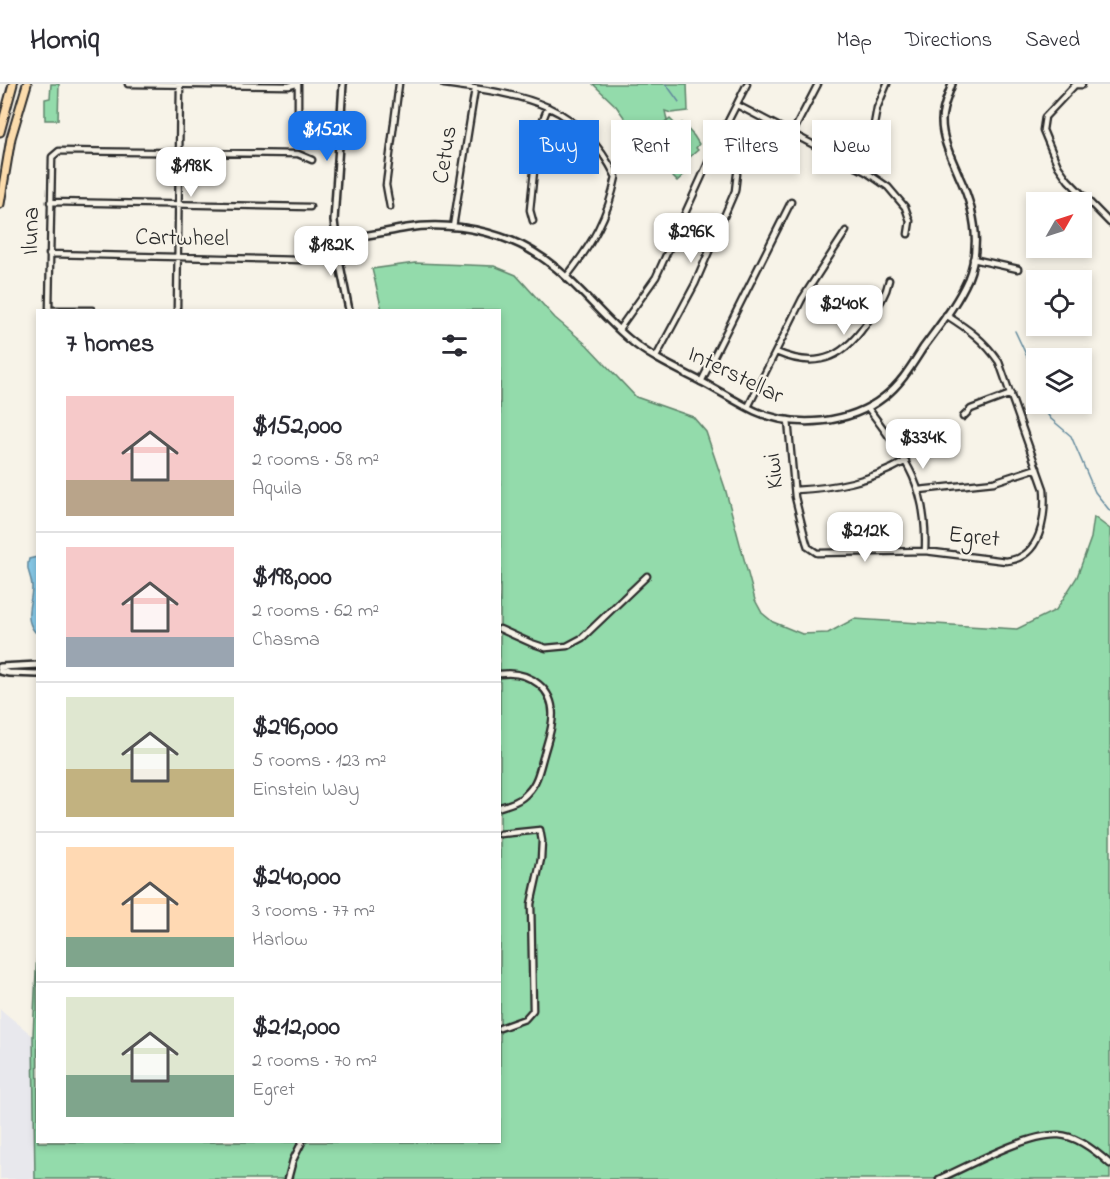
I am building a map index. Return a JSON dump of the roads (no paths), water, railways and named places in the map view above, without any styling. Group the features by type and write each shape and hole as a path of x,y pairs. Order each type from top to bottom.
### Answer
{"main road":[{"path":"0,132 13,84"},
{"path":"0,204 12,138 27,84"}],"street":[{"path":"128,84 297,84 298,123"},
{"path":"177,309 180,84"},
{"path":"344,84 334,221 349,309"},
{"path":"390,207 386,185 399,84"},
{"path":"444,84 531,100 548,107 565,117 589,137 607,159 616,177 599,230 567,276"},
{"path":"619,329 656,277 718,141 747,84"},
{"path":"799,120 818,84"},
{"path":"875,120 877,108 887,84"},
{"name":"Interstellar","path":"336,239 370,236 423,226 477,230 512,241 539,255 567,276 619,329 645,351 701,382 770,416 788,420 816,421 836,418 868,408 899,382 961,293 973,259 975,245 972,210 949,154 942,123 943,110 952,84"},
{"path":"1082,85 1075,85 1045,117 1042,130 1063,173 1110,223"},
{"name":"Cetus","path":"453,227 475,89"},
{"path":"737,105 765,120"},
{"path":"532,221 530,210 538,132 548,107"},
{"name":"Iluna","path":"49,309 50,202 54,153 59,151 180,154"},
{"path":"180,154 298,154 312,160"},
{"path":"656,357 695,284 735,191 737,174"},
{"path":"867,174 898,196 910,221 908,234"},
{"path":"50,202 310,207"},
{"path":"701,382 791,202"},
{"path":"748,407 802,299 846,231"},
{"name":"Cartwheel","path":"50,254 301,260 313,256"},
{"path":"973,259 1018,269"},
{"path":"776,352 802,361 817,360 845,350 856,339 886,294 889,280"},
{"path":"919,490 994,482 1037,468 999,362 988,345 973,332 946,315"},
{"path":"963,417 971,409 1011,394"},
{"path":"868,408 906,461 919,490 925,520 925,551"},
{"name":"Kiwi","path":"788,420 795,490 806,542 812,550"},
{"path":"795,490 821,489 862,480 876,476 906,461"},
{"name":"Egret","path":"812,550 824,554 925,551 1006,561 1017,560 1030,550 1044,522 1044,489 1037,468"},
{"path":"501,629 546,648 567,646 582,638 646,576"},
{"path":"0,667 36,665"},
{"path":"0,671 9,674 36,674"},
{"path":"501,674 512,672 530,677 542,687 549,698 553,712 536,782 520,800 501,807"},
{"path":"501,834 540,830 542,841 541,859 531,904 533,1010 525,1019 501,1028"},
{"path":"939,1179 1035,1136 1060,1135 1080,1142 1110,1164"},
{"path":"288,1179 293,1160 302,1143"}],"water":[{"path":"36,557 36,632 29,621 32,583 28,566 29,559"}],"waterway":[{"path":"666,84 679,102"},
{"path":"1015,331 1026,354"},
{"path":"1047,414 1071,436 1095,492 1110,511"}]}
